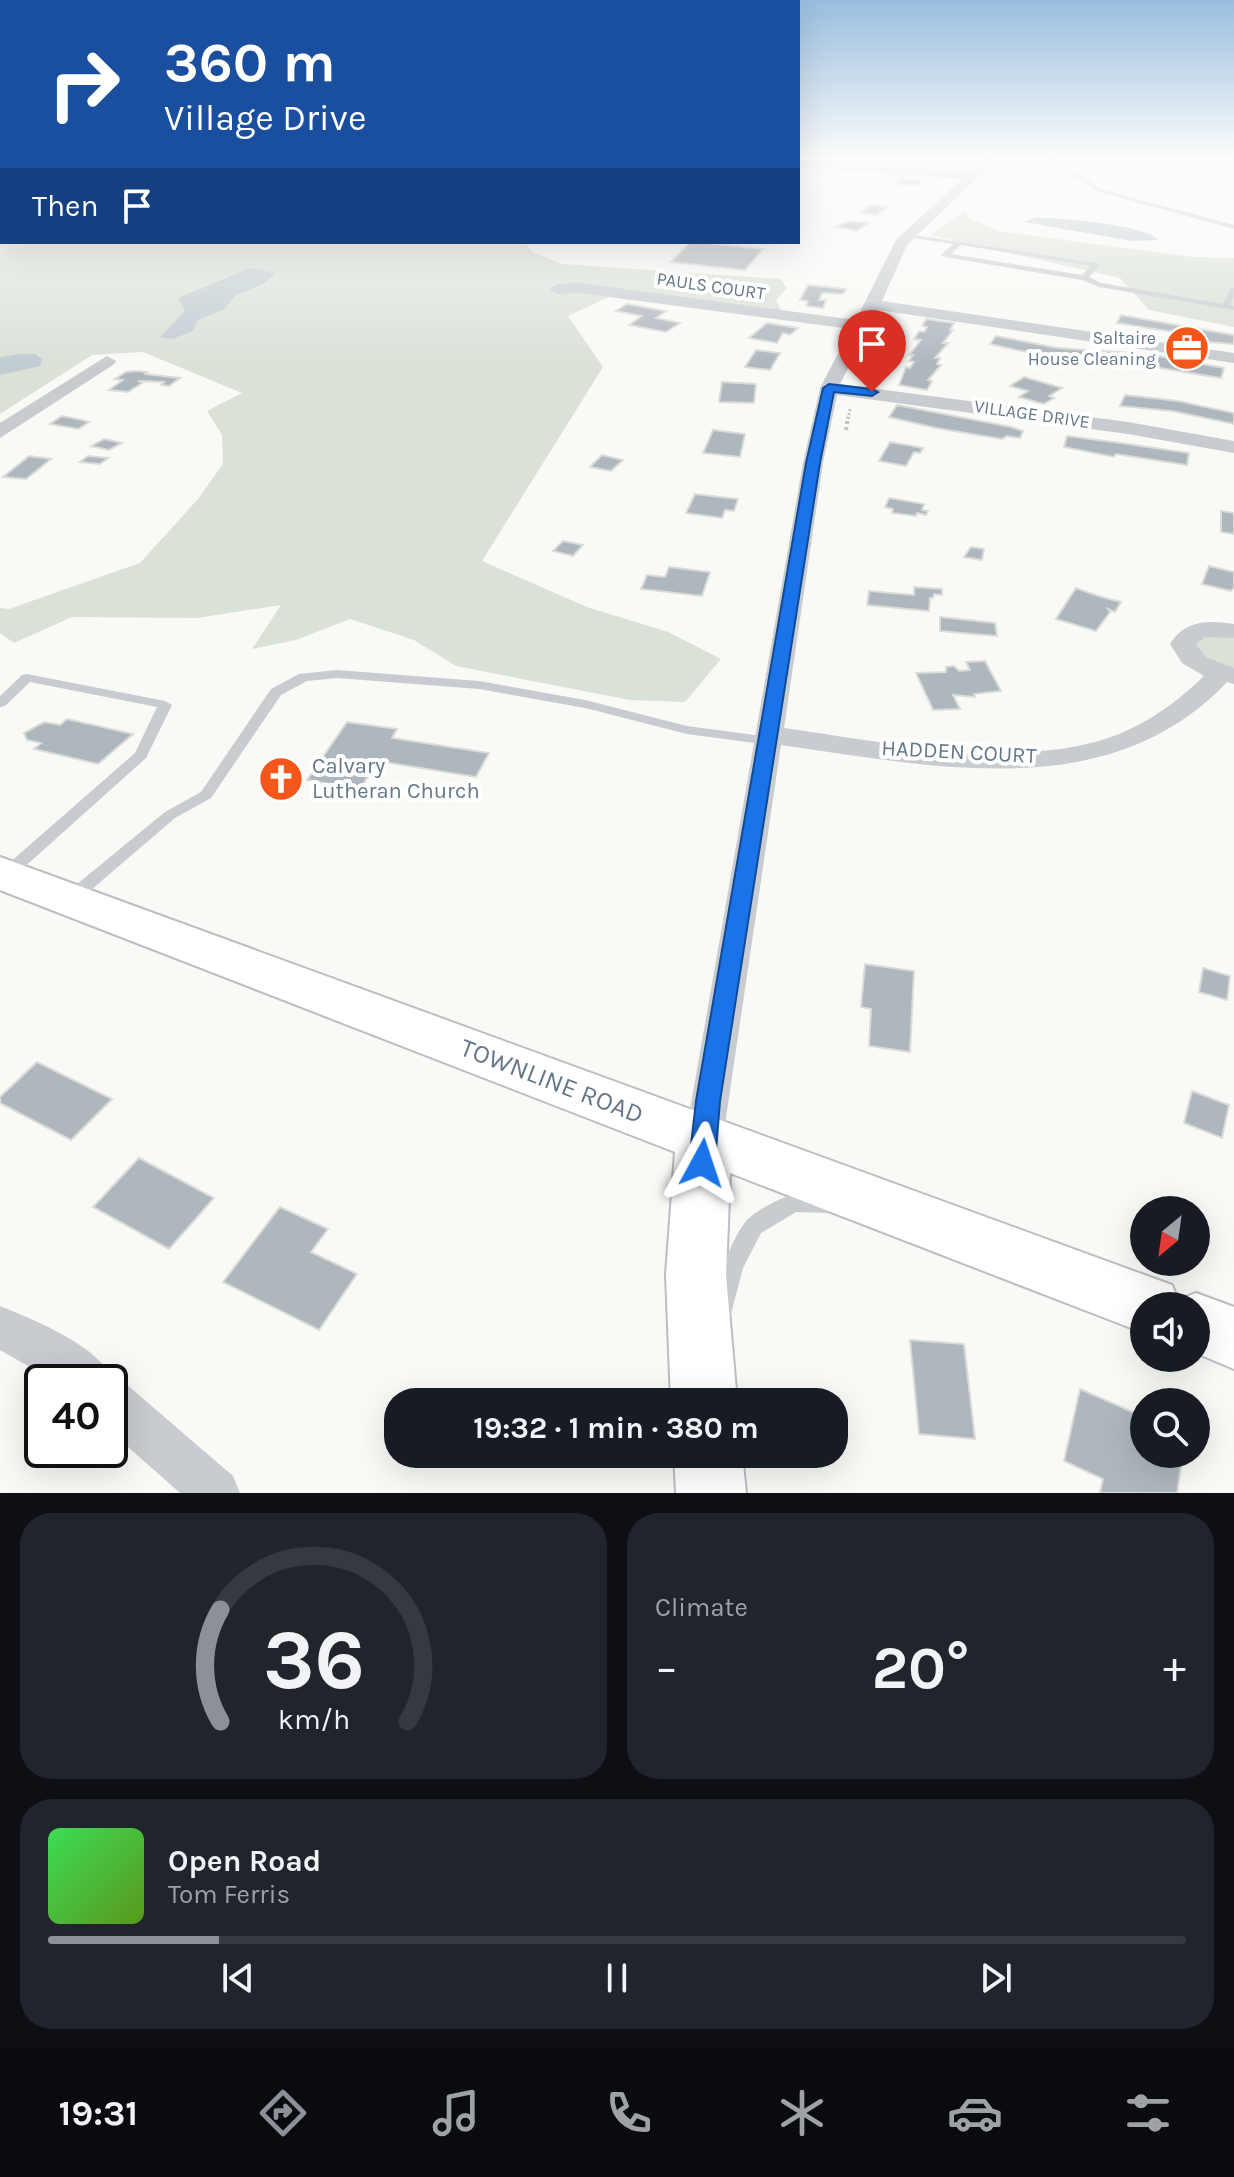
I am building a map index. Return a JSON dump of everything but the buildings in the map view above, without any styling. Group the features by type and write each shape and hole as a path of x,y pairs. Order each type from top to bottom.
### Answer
{"street":[{"path":"703,1388 696,1275 704,1138 813,463 829,388 889,264 917,228"},
{"name":"PAULS COURT","path":"557,289 579,288 866,315"},
{"path":"866,315 1234,358"},
{"path":"0,432 107,361"},
{"name":"VILLAGE DRIVE","path":"829,388 1128,428 1234,447"},
{"name":"HADDEN COURT","path":"770,738 971,757 1030,759 1090,752 1136,738 1175,715 1227,675 1193,660 1183,644 1194,632 1205,629 1234,631"},
{"name":"TOWNLINE ROAD","path":"2,874 1130,1298"},
{"path":"0,1327 69,1364"},
{"path":"1210,1329 1234,1338"},
{"path":"128,1416 216,1493"},
{"path":"709,1468 711,1493"}],"lane":[{"path":"908,236 1096,265 1084,278"},
{"path":"959,243 945,255 1084,278 1099,285 1146,294 1229,307 1234,290"},
{"path":"1146,294 1162,291"},
{"path":"1184,294 1193,298 1192,301"},
{"path":"71,898 170,815 206,795 276,692 304,677 337,674 479,685 573,702 687,730 770,738"},
{"path":"0,703 27,678 165,705 141,755 2,874"},
{"path":"706,1388 733,1266 754,1226 793,1203 889,1207"}],"shaded area":[{"path":"940,228 991,228 1002,232 1194,257 1234,258 1234,327 1149,310 1120,278 930,235"},
{"path":"1056,228 1127,228 1150,234 1158,240 1132,241"},
{"path":"0,244 527,244 532,252 562,264 780,279 787,288 776,300 783,314 621,291 568,316 603,367 482,561 587,607 668,632 721,659 685,702 630,700 456,666 414,640 350,619 296,640 252,649 281,605 197,618 72,617 14,643 0,633 0,608 9,609 140,563 198,499 223,464 222,435 207,411 242,393 143,352 92,355 0,414"},
{"path":"250,268 276,273 263,284 236,295 224,309 198,320 193,331 172,339 160,337 185,311 178,298"},
{"path":"35,354 42,359 40,366 0,375 0,357"},
{"path":"1234,635 1234,673 1211,667 1191,641 1196,636"}],"place":[{"name":"Saltaire House Cleaning","path":"1187,348"},
{"name":"Calvary Lutheran Church","path":"281,779"}],"route":[{"path":"702,1163 708,1101 770,741 813,463 829,388 872,392"}]}
